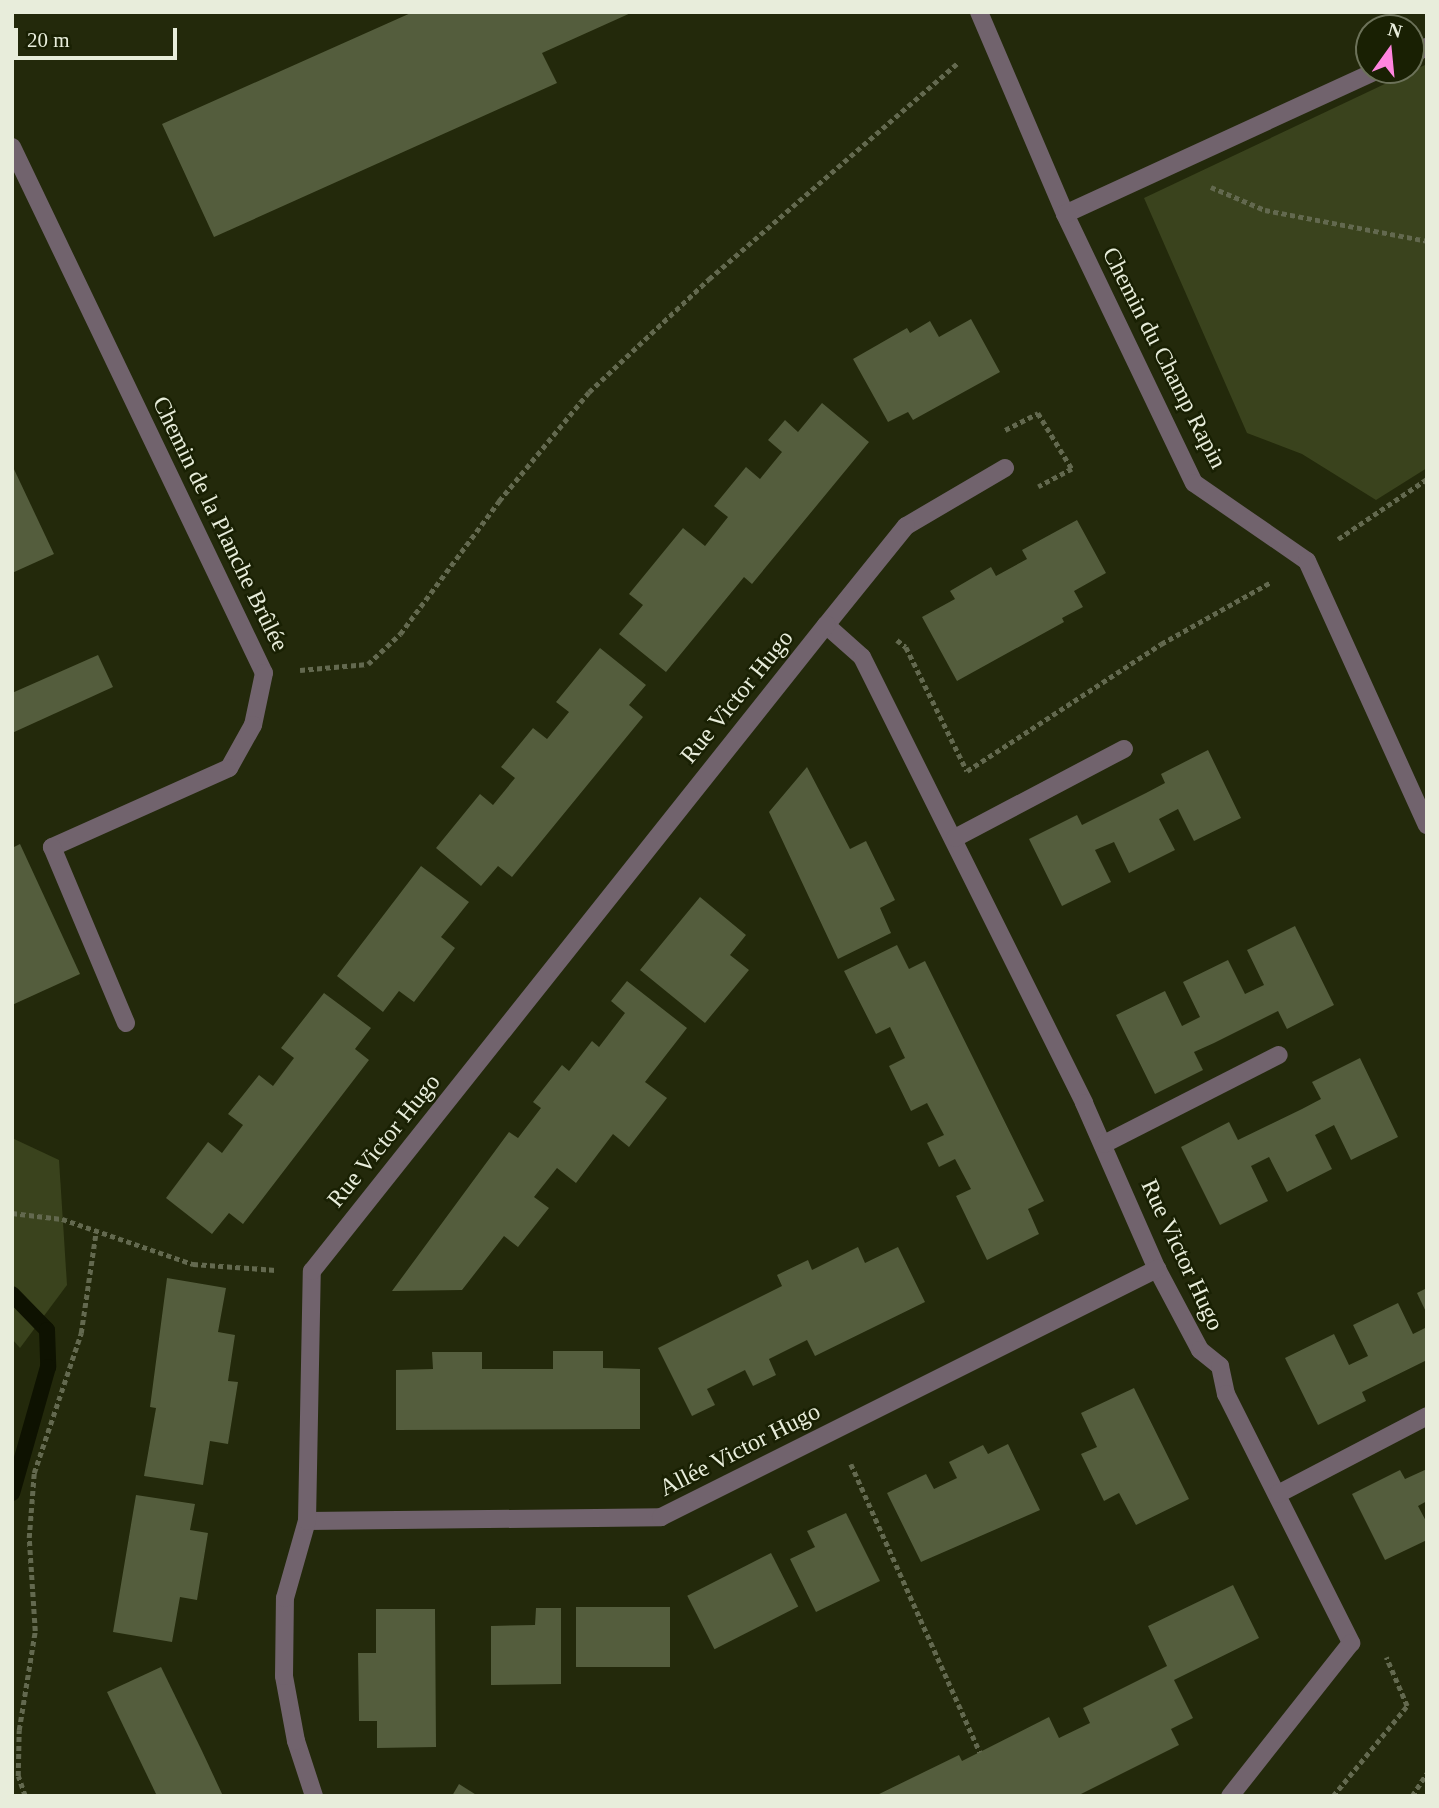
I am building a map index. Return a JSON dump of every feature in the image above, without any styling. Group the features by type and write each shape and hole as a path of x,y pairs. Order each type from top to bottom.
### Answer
{"street":[{"name":"Chemin du Champ Rapin","path":"979,12 1065,214 1194,484 1307,561"},
{"path":"1065,214 1355,81"},
{"name":"Chemin de la Planche Brûlée","path":"12,147 264,673 253,724 229,768 52,847 126,1023"},
{"name":"Rue Victor Hugo","path":"312,1271 906,527 1005,468"},
{"path":"1307,561 1427,825"},
{"name":"Rue Victor Hugo","path":"826,625 862,657 955,838 1104,1144 1157,1269 1200,1350 1220,1366 1226,1394 1351,1643 1230,1796"},
{"path":"955,838 1124,749"},
{"path":"1104,1144 1279,1055"},
{"name":"Allée Victor Hugo","path":"307,1521 661,1517 1157,1269"},
{"path":"312,1271 307,1521 285,1598 284,1676 296,1741 314,1796"},
{"path":"1278,1494 1427,1416"}],"path":[{"path":"264,673 368,664 400,634 499,501 589,392 709,279 989,36"},
{"path":"1165,168 1265,210 1427,241"},
{"path":"1035,488 1072,469"},
{"path":"933,798 967,771 1161,644 1307,561 1427,479"},
{"path":"886,637 906,647 967,771"},
{"path":"12,1213 62,1219 193,1264 312,1271"},
{"path":"25,1796 19,1776 19,1730 35,1631 29,1538 34,1473 81,1333 96,1232"},
{"path":"848,1456 980,1752"},
{"path":"1412,1796 1427,1773"}],"green space":[{"path":"1427,64 1427,468 1376,500 1302,454 1247,433 1144,198 1385,84 1425,84"},
{"path":"12,1138 59,1160 67,1285 20,1348 12,1339"}],"building":[{"path":"413,12 633,12 542,53 557,83 214,237 162,124"},
{"path":"971,319 1000,372 913,420 908,412 888,422 853,359 907,328 910,333 930,321 939,337"},
{"path":"822,403 869,442 752,584 744,577 666,672 619,634 643,605 629,594 683,528 705,546 728,517 714,506 746,467 760,479 782,452 768,440 785,420 798,432"},
{"path":"12,465 54,554 12,573"},
{"path":"1077,520 1106,573 1074,591 1083,607 1062,618 1064,622 957,681 922,617 955,599 950,591 991,567 996,576 1027,559 1022,550"},
{"path":"600,648 646,685 629,705 643,717 512,877 498,866 481,886 436,848 480,794 493,805 515,778 501,767 533,728 547,739 569,712 556,702"},
{"path":"98,655 113,687 12,733 12,693"},
{"path":"1208,750 1241,818 1194,841 1178,809 1159,819 1175,850 1129,873 1114,842 1095,850 1111,882 1062,906 1029,839 1077,815 1082,825 1165,783 1161,774"},
{"path":"807,767 850,849 866,841 895,900 880,908 891,933 838,959 769,812"},
{"path":"20,844 80,974 12,1005 12,848"},
{"path":"421,866 469,902 441,937 455,948 414,1002 399,991 383,1012 337,976"},
{"path":"700,897 746,935 730,955 749,970 705,1023 640,970"},
{"path":"1295,926 1334,1005 1287,1029 1278,1011 1194,1052 1203,1070 1155,1094 1116,1015 1165,991 1182,1026 1200,1017 1183,982 1228,960 1245,994 1264,985 1247,950"},
{"path":"897,945 909,969 925,961 1044,1201 1028,1209 1039,1234 987,1260 956,1196 971,1189 955,1159 939,1167 927,1143 944,1135 927,1103 911,1111 889,1066 905,1058 890,1027 876,1034 844,971"},
{"path":"627,981 687,1028 645,1082 667,1098 629,1147 613,1134 576,1183 557,1168 534,1197 549,1208 518,1247 504,1236 462,1290 392,1291 509,1132 518,1138 541,1108 533,1102 562,1065 569,1071 592,1041 599,1047 625,1013 611,1001"},
{"path":"324,993 371,1028 355,1049 369,1060 243,1224 229,1213 212,1234 166,1198 208,1142 222,1153 243,1125 228,1114 259,1075 273,1086 294,1058 281,1048"},
{"path":"1360,1058 1398,1137 1351,1160 1334,1125 1315,1135 1332,1169 1287,1192 1269,1157 1251,1166 1268,1201 1220,1225 1181,1147 1229,1122 1238,1140 1302,1109 1321,1099 1312,1082"},
{"path":"858,1247 865,1263 898,1247 925,1302 815,1356 807,1340 769,1359 776,1375 753,1386 745,1370 707,1389 715,1405 692,1416 658,1348 782,1286 777,1275 808,1260 812,1270"},
{"path":"167,1278 226,1288 218,1332 235,1335 228,1381 238,1382 228,1444 210,1441 203,1485 144,1476 156,1408 150,1407"},
{"path":"1427,1288 1427,1314 1417,1293"},
{"path":"1398,1303 1413,1334 1427,1327 1427,1360 1362,1392 1366,1401 1318,1425 1285,1358 1334,1334 1349,1365 1368,1356 1353,1325"},
{"path":"553,1351 603,1351 603,1368 640,1369 640,1429 396,1430 396,1370 433,1369 432,1352 482,1352 482,1369 553,1369"},
{"path":"1134,1388 1189,1499 1136,1525 1119,1493 1104,1501 1081,1454 1097,1447 1081,1413"},
{"path":"1008,1444 1040,1510 921,1562 887,1493 926,1474 934,1489 957,1478 949,1462 983,1445 988,1454"},
{"path":"1427,1469 1427,1501 1418,1506 1427,1523 1427,1540 1385,1560 1352,1494 1400,1470 1405,1479"},
{"path":"136,1495 195,1504 190,1530 208,1533 197,1600 180,1597 172,1642 113,1632"},
{"path":"846,1513 880,1581 816,1612 790,1559 815,1547 807,1531"},
{"path":"771,1553 798,1606 714,1649 687,1596"},
{"path":"1233,1585 1259,1638 1174,1680 1193,1718 1171,1729 1179,1745 1077,1796 875,1796 959,1755 962,1761 1049,1717 1059,1738 1090,1723 1083,1708 1167,1666 1148,1626"},
{"path":"576,1607 670,1607 670,1667 576,1667"},
{"path":"536,1608 561,1608 561,1684 491,1685 491,1626 535,1625"},
{"path":"376,1609 435,1609 436,1747 377,1748 377,1721 359,1721 358,1653 376,1653"},
{"path":"161,1667 223,1796 157,1796 107,1692"},
{"path":"459,1784 478,1796 452,1796"}],"waterway":[{"path":"12,1294 47,1330 48,1367 12,1493"}]}
